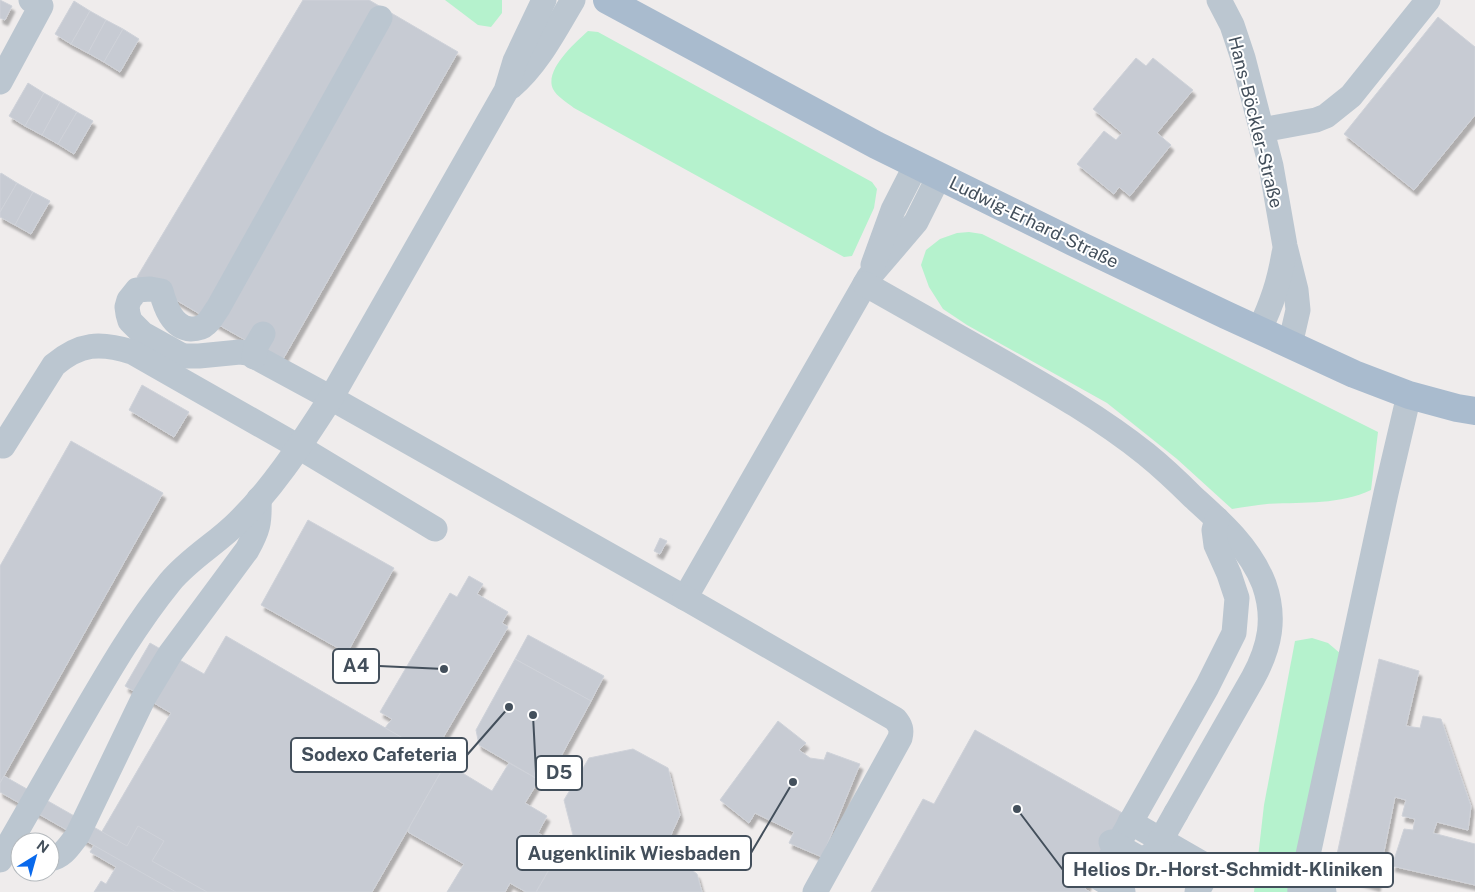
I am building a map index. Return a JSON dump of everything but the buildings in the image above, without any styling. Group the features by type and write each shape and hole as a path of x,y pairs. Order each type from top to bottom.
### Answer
{"main road":[{"name":"Ludwig-Erhard-Straße","path":"608,0 833,122 927,170 1259,331 1354,374 1409,395 1475,411"}],"street":[{"path":"19,832 110,668 144,617 169,583 186,564 237,523 259,499 299,447 331,398 506,91 515,61 544,0"},
{"path":"506,91 526,73 541,53 573,0"},
{"name":"Hans-Böckler-Straße","path":"1219,0 1232,26 1243,58 1262,130 1285,246 1293,274 1298,310 1290,344"},
{"path":"1262,130 1316,120 1326,116 1351,96 1428,0"},
{"path":"0,82 39,2"},
{"path":"380,18 208,323 202,327 188,329 180,326 169,314 161,291 150,289 137,290 129,300 127,307 130,321 136,328 179,354 199,356 240,352 259,345 331,398 895,719 902,731 900,738 815,892"},
{"path":"685,598 867,280 894,210 927,170"},
{"name":"Hans-Böckler-Straße","path":"1259,331 1268,312 1280,277 1285,246"},
{"path":"867,280 1073,402 1147,454 1217,518 1244,549 1256,567 1270,609 1271,627 1262,662 1154,852 1145,859 1139,858 1111,842"},
{"path":"3,446 54,366 66,355 84,347 118,348 132,352 299,447 435,529"},
{"path":"1308,891 1384,502 1409,395"},
{"path":"60,855 77,836 144,697 170,654 247,550 257,532 260,515 259,499"},
{"path":"1123,892 1099,878 1207,687 1234,633 1237,598 1216,545 1214,530 1217,518"},
{"path":"1130,822 1210,868 1197,892"}],"green space":[{"path":"445,0 502,0 502,13 491,27 478,25"},
{"path":"588,31 598,32 872,182 877,189 874,208 852,256 844,257 574,108 559,97 553,89 551,82 553,74 562,57"},
{"path":"957,233 982,234 1378,432 1371,490 1359,495 1334,500 1267,504 1232,509 1177,459 1107,403 967,325 943,309 929,287 921,265 926,250 940,239"},
{"path":"1312,638 1328,643 1341,654 1288,892 1254,892 1264,805 1295,641"}],"place":[{"name":"A4","path":"444,669"},
{"name":"Sodexo Cafeteria","path":"509,707"},
{"name":"D5","path":"533,715"},
{"name":"Augenklinik Wiesbaden","path":"793,782"},
{"name":"Helios Dr.-Horst-Schmidt-Kliniken","path":"1017,809"}]}
